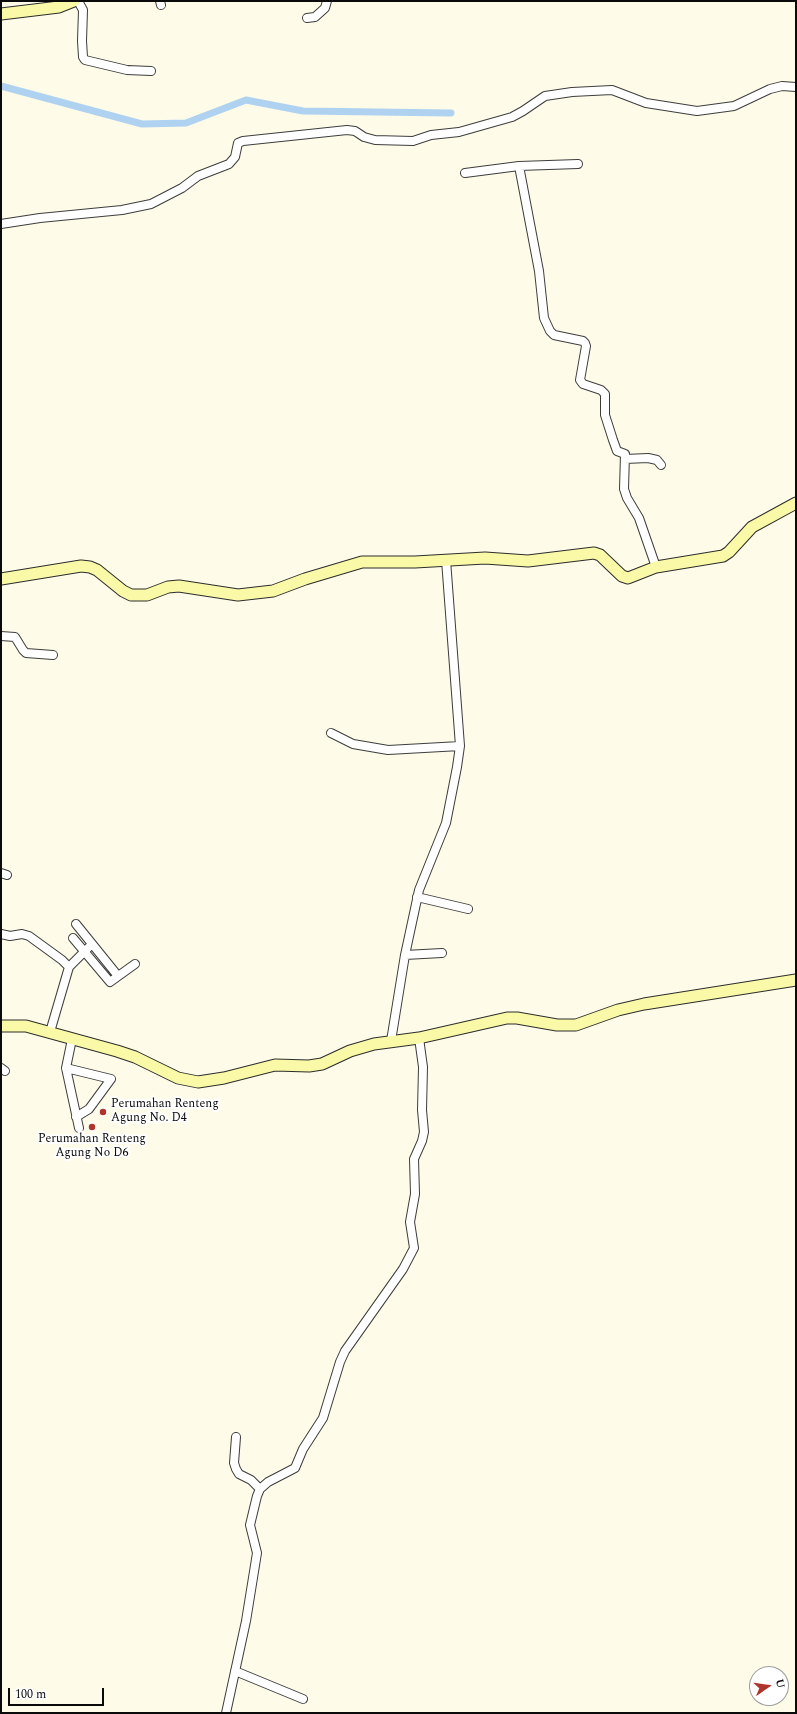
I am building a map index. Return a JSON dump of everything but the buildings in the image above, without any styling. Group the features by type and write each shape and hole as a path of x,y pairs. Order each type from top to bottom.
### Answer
{"street":[{"path":"1,14 59,7 74,1"},
{"path":"78,1 83,10 82,41 83,56 85,60 127,70 151,71"},
{"path":"307,18 314,17 325,8 328,1"},
{"path":"1,224 40,218 122,210 151,204 182,188 198,176 229,164 235,158 238,143 243,141 347,130 375,140 413,141 431,136 459,132 512,117 546,96 572,92 612,90 646,103 697,111 734,106 770,89 782,86 796,86"},
{"path":"465,173 519,166 578,164"},
{"path":"519,166 536,252 544,318 550,331 554,334 583,341 585,343 580,380 583,384 604,391 605,415 609,428 617,451 624,453 624,489 627,498 639,518 656,568"},
{"path":"625,459 648,458 657,460 662,466"},
{"path":"1,579 81,566 90,566 123,591 131,595 147,595 168,587 178,586 238,594 273,591 305,579 362,562 485,558 528,561 595,553 600,555 625,578 656,568 705,560 727,554 752,527 796,502"},
{"path":"392,1041 405,955 417,897 424,874 443,834 446,824 460,746 446,560"},
{"path":"1,636 15,637 26,653 53,654"},
{"path":"331,733 353,744 388,750 460,746"},
{"path":"417,897 468,909"},
{"path":"76,924 118,976"},
{"path":"1,934 10,936 22,934 29,936 62,960 69,967"},
{"path":"73,938 110,982 135,964"},
{"path":"50,1032 69,967 92,944"},
{"path":"405,955 442,953"},
{"path":"1,1026 26,1026 50,1032 135,1057 178,1078 198,1082 224,1078 275,1065 309,1066 322,1064 364,1047 392,1041 419,1038 507,1018 517,1018 557,1025 576,1025 618,1010 644,1004 796,980"},
{"path":"226,1713 246,1621 257,1553 250,1525 260,1489 268,1482 295,1468 303,1449 323,1418 340,1362 345,1351 404,1267 414,1248 410,1222 415,1194 414,1159 422,1141 424,1132 422,1110 423,1067 419,1038"},
{"path":"72,1039 66,1068 79,1128"},
{"path":"66,1068 111,1079 89,1109 76,1117"},
{"path":"236,1437 234,1463 236,1469 239,1474 251,1480 260,1489"},
{"path":"235,1671 303,1699"}],"waterway":[{"path":"1,86 142,124 186,123 246,100 303,111 451,113"}],"place":[{"name":"Perumahan Renteng Agung No. D4","path":"103,1112"},
{"name":"Perumahan Renteng Agung No D6","path":"92,1127"}]}
